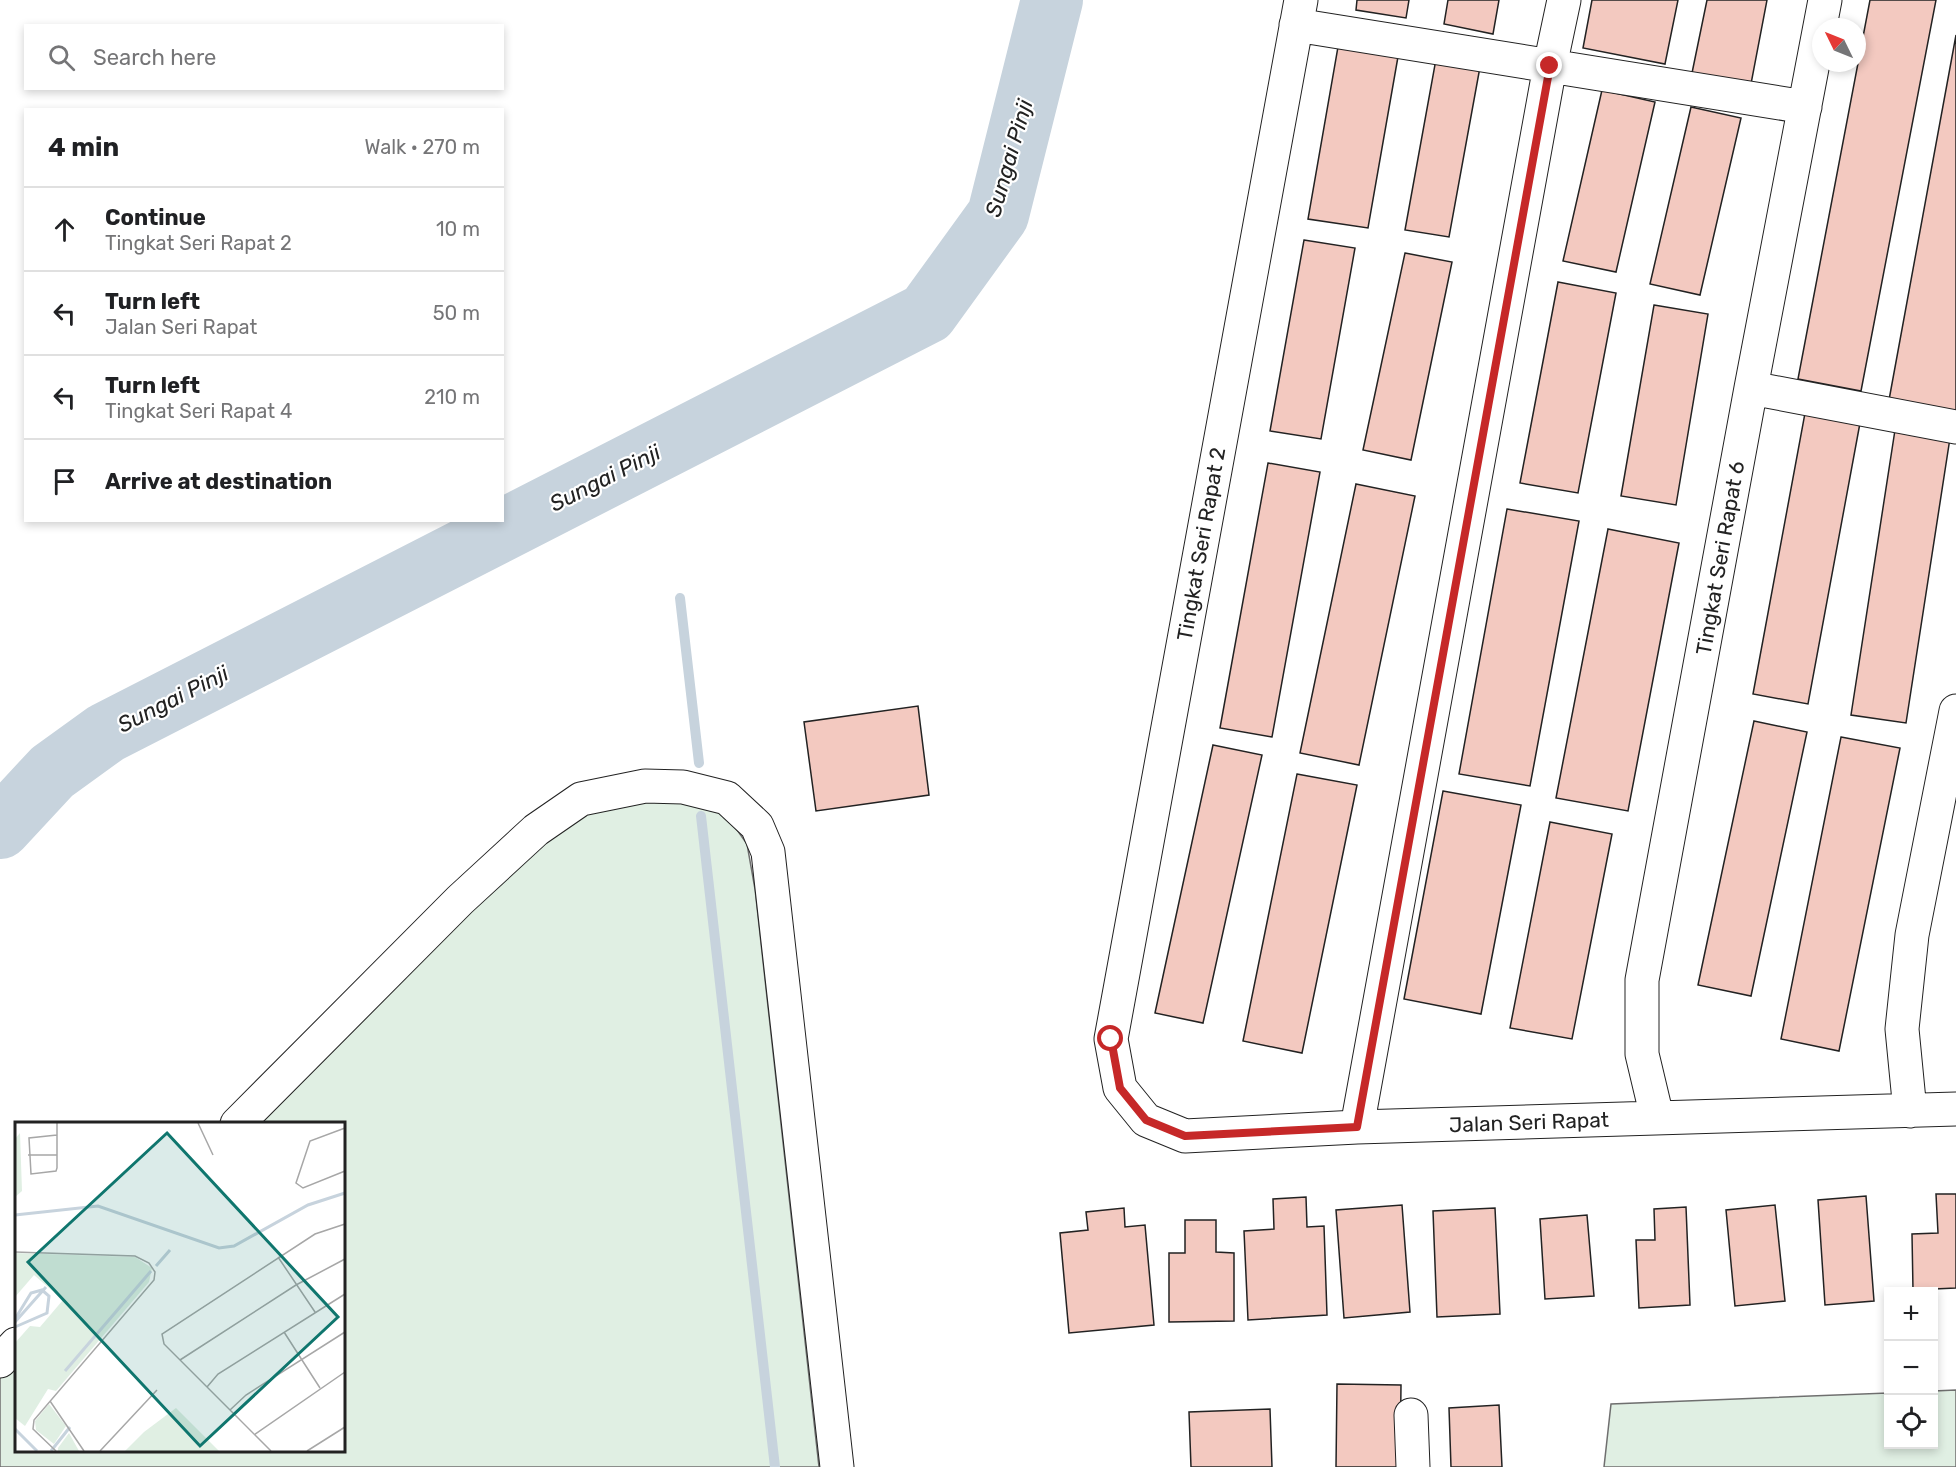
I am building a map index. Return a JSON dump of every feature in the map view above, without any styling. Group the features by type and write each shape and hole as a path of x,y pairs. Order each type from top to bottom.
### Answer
{"street":[{"path":"1357,1127 1550,66 1564,0"},
{"name":"Tingkat Seri Rapat 6","path":"1657,1117 1642,1054 1642,980 1825,0"},
{"path":"1299,13 1550,66 1805,107"},
{"name":"Tingkat Seri Rapat 2","path":"1120,1088 1111,1039 1299,13"},
{"path":"1751,388 1956,427"},
{"path":"1910,1111 1902,1029 1912,935 1956,711"},
{"path":"239,1122 460,900 536,830 581,799 645,786 683,787 727,798 757,826 768,852 837,1467"},
{"name":"Jalan Seri Rapat","path":"1120,1088 1146,1120 1185,1136 1357,1127 1956,1109"},
{"path":"0,1361 15,1345"},
{"path":"1412,1415 1413,1467"}],"green space":[{"path":"640,793 723,810 747,844 755,889 819,1467 0,1467 0,1373 15,1357 15,1452 345,1452 345,1122 250,1122 467,906 583,808"},
{"path":"1956,1390 1956,1467 1604,1467 1611,1404 1884,1393 1884,1449 1938,1449 1938,1391"}],"building":[{"path":"1357,0 1409,0 1406,18 1356,10"},
{"path":"1448,0 1499,0 1493,34 1444,24"},
{"path":"1592,0 1678,0 1665,64 1583,48"},
{"path":"1707,0 1767,0 1751,84 1692,73"},
{"path":"1870,0 1936,0 1861,391 1798,379 1856,72 1866,72 1866,21"},
{"path":"1956,35 1956,411 1889,400"},
{"path":"1339,41 1399,51 1368,228 1308,219"},
{"path":"1436,59 1480,67 1449,237 1405,230"},
{"path":"1602,90 1655,102 1616,272 1563,261"},
{"path":"1691,107 1741,118 1700,295 1650,284"},
{"path":"1304,240 1355,248 1321,439 1270,431"},
{"path":"1405,253 1452,262 1411,460 1363,450"},
{"path":"1558,282 1616,293 1578,493 1520,483"},
{"path":"1654,305 1708,314 1676,505 1621,496"},
{"path":"1805,413 1860,423 1808,704 1753,694"},
{"path":"1895,430 1950,438 1906,723 1851,715"},
{"path":"1268,463 1320,472 1272,737 1220,728"},
{"path":"1356,484 1415,496 1359,765 1300,753"},
{"path":"1507,509 1579,521 1530,786 1459,774"},
{"path":"1608,529 1679,543 1628,811 1556,798"},
{"path":"918,706 929,795 816,811 804,722"},
{"path":"1754,721 1807,732 1751,996 1698,985"},
{"path":"1841,737 1900,748 1839,1051 1781,1039"},
{"path":"1213,745 1262,755 1203,1023 1155,1013"},
{"path":"1297,774 1357,785 1302,1053 1243,1041"},
{"path":"1443,791 1521,805 1481,1014 1404,999"},
{"path":"1550,822 1612,834 1572,1039 1510,1028"},
{"path":"1936,1194 1956,1194 1956,1288 1913,1287 1912,1234 1938,1233"},
{"path":"1866,1196 1874,1301 1825,1305 1818,1200"},
{"path":"1306,1197 1307,1227 1324,1226 1327,1315 1248,1320 1244,1231 1274,1229 1273,1199"},
{"path":"1402,1205 1410,1312 1344,1318 1336,1210"},
{"path":"1775,1205 1785,1301 1735,1306 1726,1210"},
{"path":"1686,1207 1690,1305 1639,1308 1636,1240 1655,1240 1654,1209"},
{"path":"1124,1208 1125,1227 1145,1225 1154,1325 1069,1333 1060,1233 1088,1230 1086,1212"},
{"path":"1495,1208 1500,1314 1437,1317 1433,1211"},
{"path":"1587,1215 1594,1296 1545,1299 1540,1219"},
{"path":"1185,1220 1216,1220 1216,1252 1234,1253 1234,1321 1169,1322 1169,1253 1185,1253"},
{"path":"1337,1384 1401,1385 1400,1467 1336,1467"},
{"path":"1499,1405 1502,1467 1451,1467 1449,1408"},
{"path":"1270,1409 1272,1467 1191,1467 1189,1412"}],"waterway":[{"name":"Sungai Pinji","path":"0,828 52,772 106,733 927,313 998,215 1052,0"},
{"path":"680,598 699,763"},
{"path":"701,816 775,1467"}],"route":[{"path":"1111,1039 1120,1088 1146,1120 1185,1136 1357,1127 1550,66"}]}
